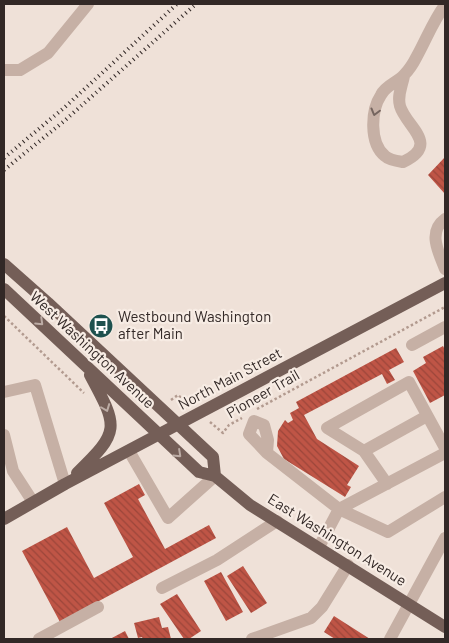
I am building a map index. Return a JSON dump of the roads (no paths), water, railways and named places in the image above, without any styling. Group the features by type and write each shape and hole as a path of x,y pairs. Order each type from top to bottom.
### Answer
{"main road":[{"name":"West Washington Avenue","path":"4,264 178,424"},
{"name":"North Main Street","path":"5,515 33,502 445,283"},
{"name":"West Washington Avenue","path":"4,289 158,435"},
{"path":"66,484 104,445 111,430 109,416 102,398 84,364"},
{"path":"178,424 213,458 215,476"},
{"name":"East Washington Avenue","path":"158,435 199,472 215,476 250,504 445,627"}],"street":[{"path":"4,70 20,70 48,53 88,4"},
{"path":"404,76 388,86 380,95 373,119 373,134 378,147 385,156 403,162 417,152 420,144 419,133 403,113 398,96 404,76 418,55 435,18 445,5"},
{"path":"445,218 440,223 437,231 436,251 445,269"},
{"path":"412,345 445,327"},
{"path":"387,484 364,451 327,428 409,382 445,448"},
{"path":"4,392 35,385 66,484"},
{"path":"364,451 427,416"},
{"path":"4,435 13,471 33,502"},
{"path":"129,451 168,518 215,476"},
{"path":"267,453 339,509 388,532 445,498"},
{"path":"319,547 339,509 445,453"},
{"path":"162,588 217,560 277,521"},
{"path":"390,639 445,538"},
{"path":"252,639 311,618 322,607 348,565"},
{"path":"39,639 98,606"}],"railway":[{"path":"4,158 65,107 177,4"},
{"path":"4,170 63,122 196,4"}],"place":[{"name":"Westbound Washington after Main","path":"101,326"}]}
